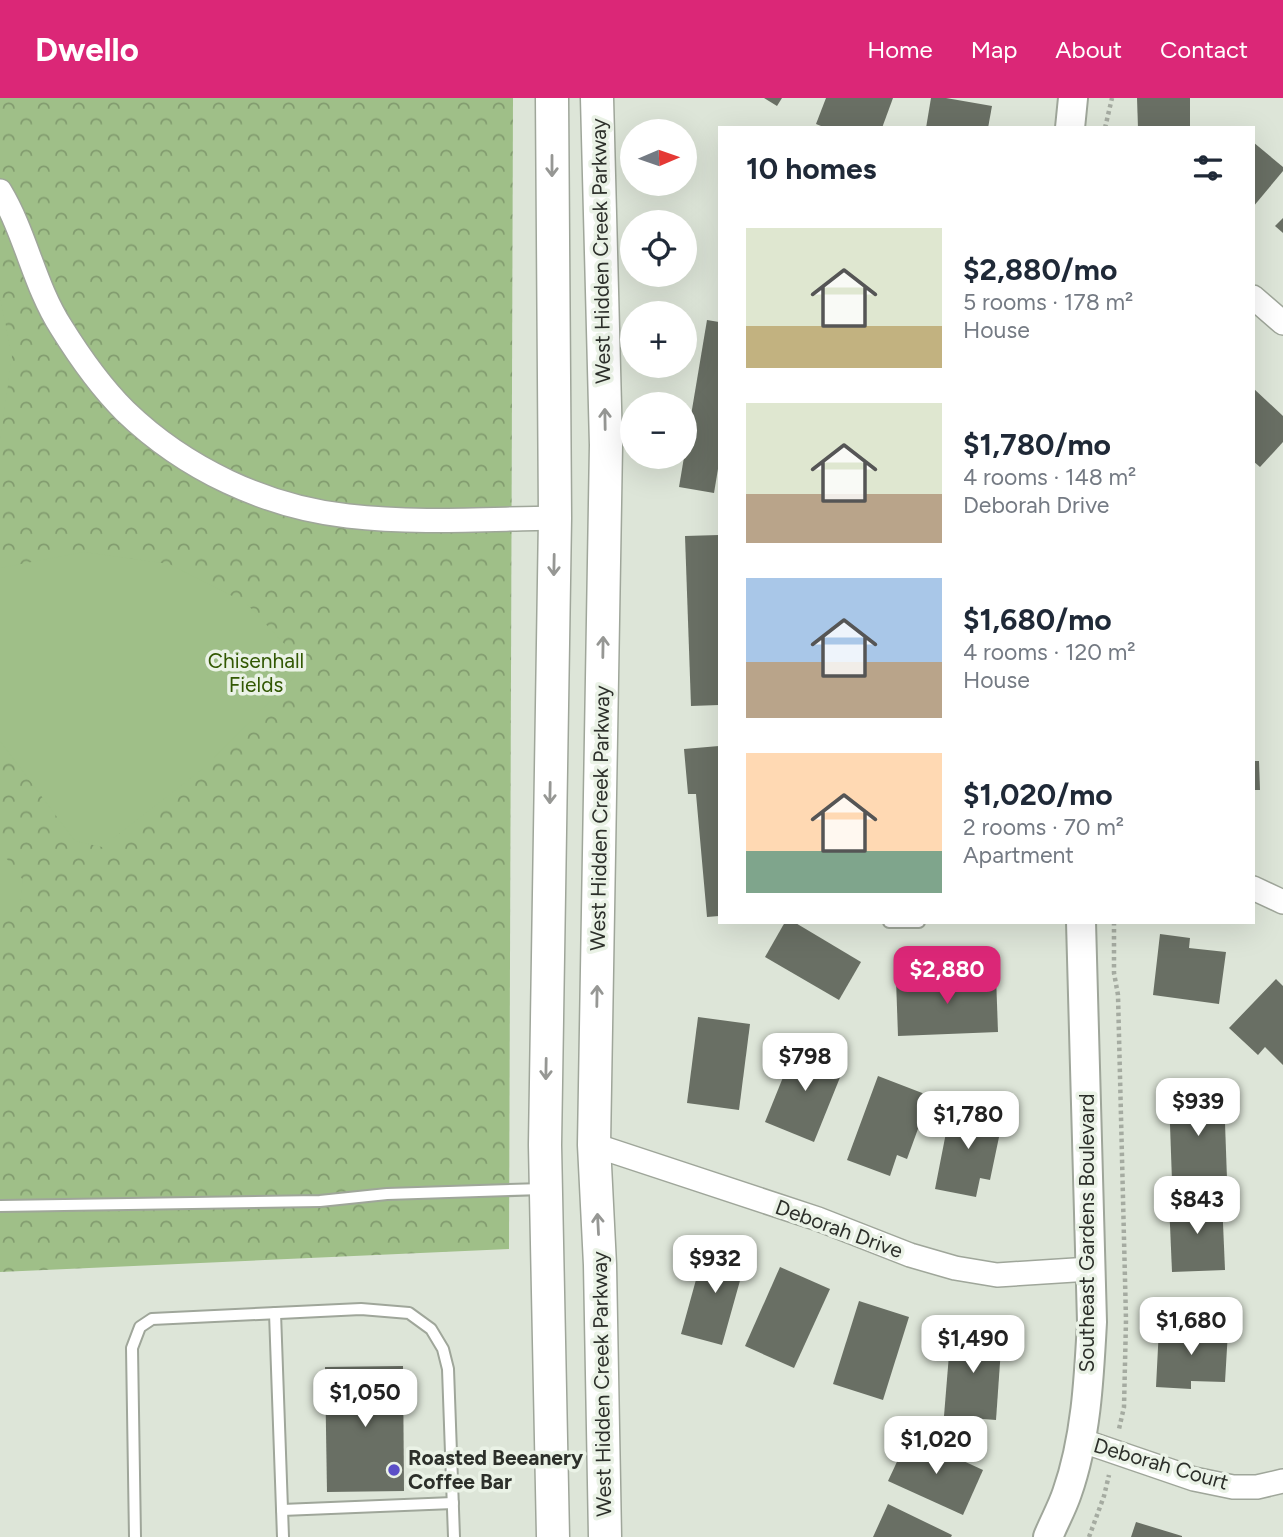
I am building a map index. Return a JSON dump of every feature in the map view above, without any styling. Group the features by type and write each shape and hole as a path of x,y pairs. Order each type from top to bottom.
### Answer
{"main road":[{"path":"552,98 555,518 546,1189 553,1537"},
{"name":"West Hidden Creek Parkway","path":"597,98 606,446 594,1145 600,1265 605,1537"},
{"path":"555,518 605,518"}],"street":[{"path":"1070,126 1073,98"},
{"path":"0,191 43,293 60,325 90,369 125,411 163,443 204,470 261,495 297,507 347,516 403,520 555,518"},
{"path":"1255,299 1283,323"},
{"path":"1255,889 1283,902"},
{"name":"Southeast Gardens Boulevard","path":"1048,1537 1068,1492 1080,1440 1089,1376 1092,1322 1081,924"},
{"name":"Deborah Drive","path":"594,1145 818,1219 910,1255 955,1268 997,1275 1090,1269"},
{"name":"Deborah Court","path":"1080,1440 1194,1479 1233,1487 1257,1487 1283,1481"}],"lane":[{"path":"0,1206 320,1201 387,1194 546,1189"},
{"path":"135,1537 132,1348 140,1327 152,1319 360,1309 409,1313 431,1329 443,1349 448,1369 454,1537"},
{"path":"275,1313 283,1537"},
{"path":"282,1510 453,1503"}],"path":[{"path":"1105,126 1112,98"}],"green space":[{"name":"Chisenhall Fields","path":"0,98 513,98 509,1249 0,1272"},
{"path":"0,296 12,356 0,443"},
{"path":"84,552 169,564 246,603 305,666 205,767 102,847 75,841 0,741 0,568"},
{"path":"0,850 23,880 20,908 0,923"}],"building":[{"path":"764,98 782,98 777,106"},
{"path":"826,98 893,98 883,126 816,124"},
{"path":"931,98 992,106 988,126 926,126"},
{"path":"1137,98 1190,98 1190,126 1138,126"},
{"path":"1255,144 1283,167 1283,171 1255,205"},
{"path":"1283,218 1283,233 1275,226"},
{"path":"707,320 718,322 718,469 714,493 679,487 682,469 697,469 695,392"},
{"path":"1255,390 1283,416 1283,442 1260,467 1255,463"},
{"path":"718,535 718,705 691,706 685,536"},
{"path":"718,746 718,916 707,917 696,794 688,794 684,749"},
{"path":"1255,761 1259,761 1260,790 1255,790"},
{"path":"784,924 797,924 861,962 839,1000 765,957"},
{"path":"1160,934 1190,938 1189,948 1226,952 1219,1004 1153,995"},
{"path":"996,976 998,1032 898,1036 896,979"},
{"path":"1276,979 1283,986 1283,1065 1265,1047 1258,1055 1229,1028"},
{"path":"698,1017 750,1024 739,1110 687,1103"},
{"path":"796,1045 845,1065 814,1142 765,1122"},
{"path":"878,1076 930,1096 907,1159 897,1155 890,1176 847,1160"},
{"path":"1224,1095 1227,1179 1172,1181 1169,1097"},
{"path":"951,1107 1003,1118 990,1180 980,1178 976,1197 935,1189"},
{"path":"1222,1200 1225,1270 1172,1272 1169,1202"},
{"path":"717,1243 748,1252 722,1345 681,1334 702,1258 712,1261"},
{"path":"780,1267 830,1289 794,1368 745,1346"},
{"path":"859,1301 909,1317 883,1400 833,1384"},
{"path":"1159,1328 1228,1331 1225,1382 1191,1381 1191,1389 1156,1387"},
{"path":"951,1330 1002,1334 996,1420 944,1416"},
{"path":"403,1366 404,1491 327,1492 325,1367"},
{"path":"909,1436 983,1470 963,1515 888,1481"},
{"path":"888,1504 952,1535 951,1537 873,1537"},
{"path":"1136,1522 1182,1536 1182,1537 1131,1537"}],"place":[{"name":"Roasted Beeanery Coffee Bar","path":"394,1470"}]}
